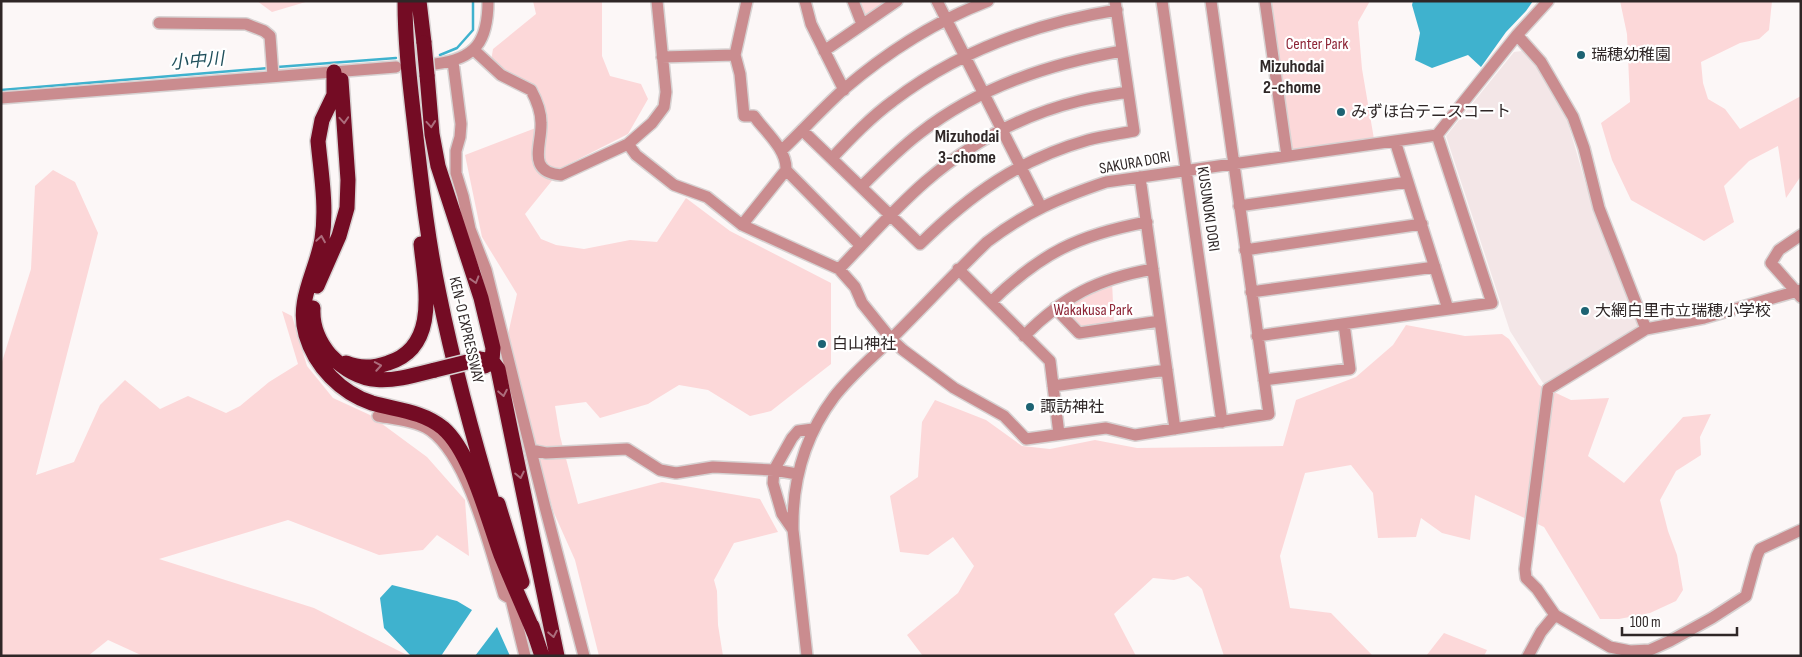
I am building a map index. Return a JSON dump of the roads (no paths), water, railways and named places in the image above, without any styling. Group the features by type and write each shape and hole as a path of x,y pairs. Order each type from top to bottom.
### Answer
{"highway":[{"name":"KEN-O EXPRESSWAY","path":"405,1 406,52 427,224 439,293 453,359 477,451 542,656"},
{"name":"KEN-O EXPRESSWAY","path":"412,1 413,52 421,148 446,302 482,450 546,656"},
{"path":"420,1 424,44 431,70 432,134 438,166 481,298 493,348 484,363"},
{"path":"327,362 360,367 393,362 411,349 425,322 426,298 408,100 406,52"},
{"path":"337,71 348,180 347,208 339,236 322,272 316,291 313,314 318,337 327,362 340,386 352,395 373,403 418,414 432,420 444,429 453,440 469,470 535,635"},
{"path":"337,71 334,94 322,120 319,135 323,212 322,239 305,292 303,306 303,320 309,345 327,362 368,379 390,380 436,375 484,363 498,369 557,656"}],"street":[{"path":"431,70 453,62 474,50 482,39 486,26 488,1"},
{"path":"474,50 501,75 531,90 540,112 541,126 537,159 541,166 552,174 561,175 628,144 652,123 664,107 666,92 657,1"},
{"path":"742,225 786,170 786,164 781,151 754,116 744,116 740,74 735,55 747,1"},
{"path":"805,1 811,24 844,90"},
{"path":"853,1 862,24"},
{"path":"824,51 896,1"},
{"path":"937,1 1041,207"},
{"path":"781,151 844,90 897,49 947,20 988,1"},
{"path":"628,144 636,155 674,185 707,197 742,225 839,269 854,287 862,303 891,339 903,350 954,388 1004,416 1026,439 1106,428 1135,435 1269,414 1211,1"},
{"path":"1265,1 1287,156"},
{"path":"1258,336 1492,303 1437,135 1517,35 1548,1"},
{"name":"KUSUNOKI DORI","path":"1165,2 1186,171 1222,422"},
{"path":"802,130 920,244 952,213 988,185 1021,166 1054,151 1089,140 1134,131 1116,6 1026,31 965,56 917,84 892,102 832,158"},
{"path":"159,23 246,24 264,31 270,36 273,71"},
{"path":"1517,35 1541,62 1573,117 1584,148 1599,208 1646,329"},
{"path":"861,187 920,132 963,104 984,93 1011,80 1059,64 1122,51"},
{"path":"662,57 735,55"},
{"path":"453,62 461,124 456,151 456,172 470,229 486,270 584,656"},
{"path":"1,98 273,71 337,71 396,67"},
{"path":"839,269 924,183 955,158 1002,130 1032,116 1078,101 1127,92"},
{"name":"SAKURA DORI","path":"807,656 793,530 793,511 797,474 813,429 834,397 987,242 1013,222 1041,207 1073,193 1106,182 1437,135"},
{"path":"1395,141 1448,309"},
{"path":"786,170 861,246"},
{"path":"1140,177 1175,429"},
{"path":"1239,206 1408,182"},
{"path":"991,302 1033,265 1058,250 1096,234 1119,227 1147,222"},
{"path":"1245,250 1422,224"},
{"path":"1801,235 1779,250 1772,263 1800,293 1704,318 1646,329 1548,389 1525,570 1526,578 1537,589 1555,615 1610,647 1630,651 1650,650 1712,618 1746,596 1760,549 1801,530"},
{"path":"1251,292 1435,267"},
{"path":"1024,336 1041,319 1072,296 1118,276 1153,269"},
{"path":"958,270 1050,361 1059,434"},
{"path":"1056,308 1080,333 1160,321"},
{"path":"1264,380 1350,369 1344,324"},
{"path":"1053,386 1167,370"},
{"path":"378,416 428,429 444,442 459,465 487,538 504,595 511,599 525,656"},
{"path":"793,530 782,514 773,483 774,470 798,431 813,429"},
{"path":"531,450 546,454 627,449 660,470 676,473 713,467 774,470 797,474"},
{"path":"1528,656 1541,632 1555,615"}],"water":[{"path":"1413,1 1533,1 1506,32 1481,67 1468,55 1432,68 1415,60 1420,33 1412,5"},
{"path":"392,585 457,601 472,610 441,656 411,656 384,628 380,598"},
{"path":"497,627 510,656 475,656"}],"waterway":[{"name":"小中川","path":"440,55 457,48 473,30 473,1"},
{"name":"小中川","path":"277,67 396,58"},
{"name":"小中川","path":"1,90 269,68"}],"place":[{"name":"瑞穂幼稚園","path":"1581,55"},
{"name":"みずほ台テニスコート","path":"1341,112"},
{"name":"大網白里市立瑞穂小学校","path":"1585,311"},
{"name":"白山神社","path":"822,344"},
{"name":"諏訪神社","path":"1030,407"}],"district":[{"name":"Mizuhodai 2-chome","path":"1292,76"},
{"name":"Mizuhodai 3-chome","path":"967,146"}],"park label":[{"name":"Center Park","path":"1317,44"},
{"name":"Wakakusa Park","path":"1093,310"}]}
